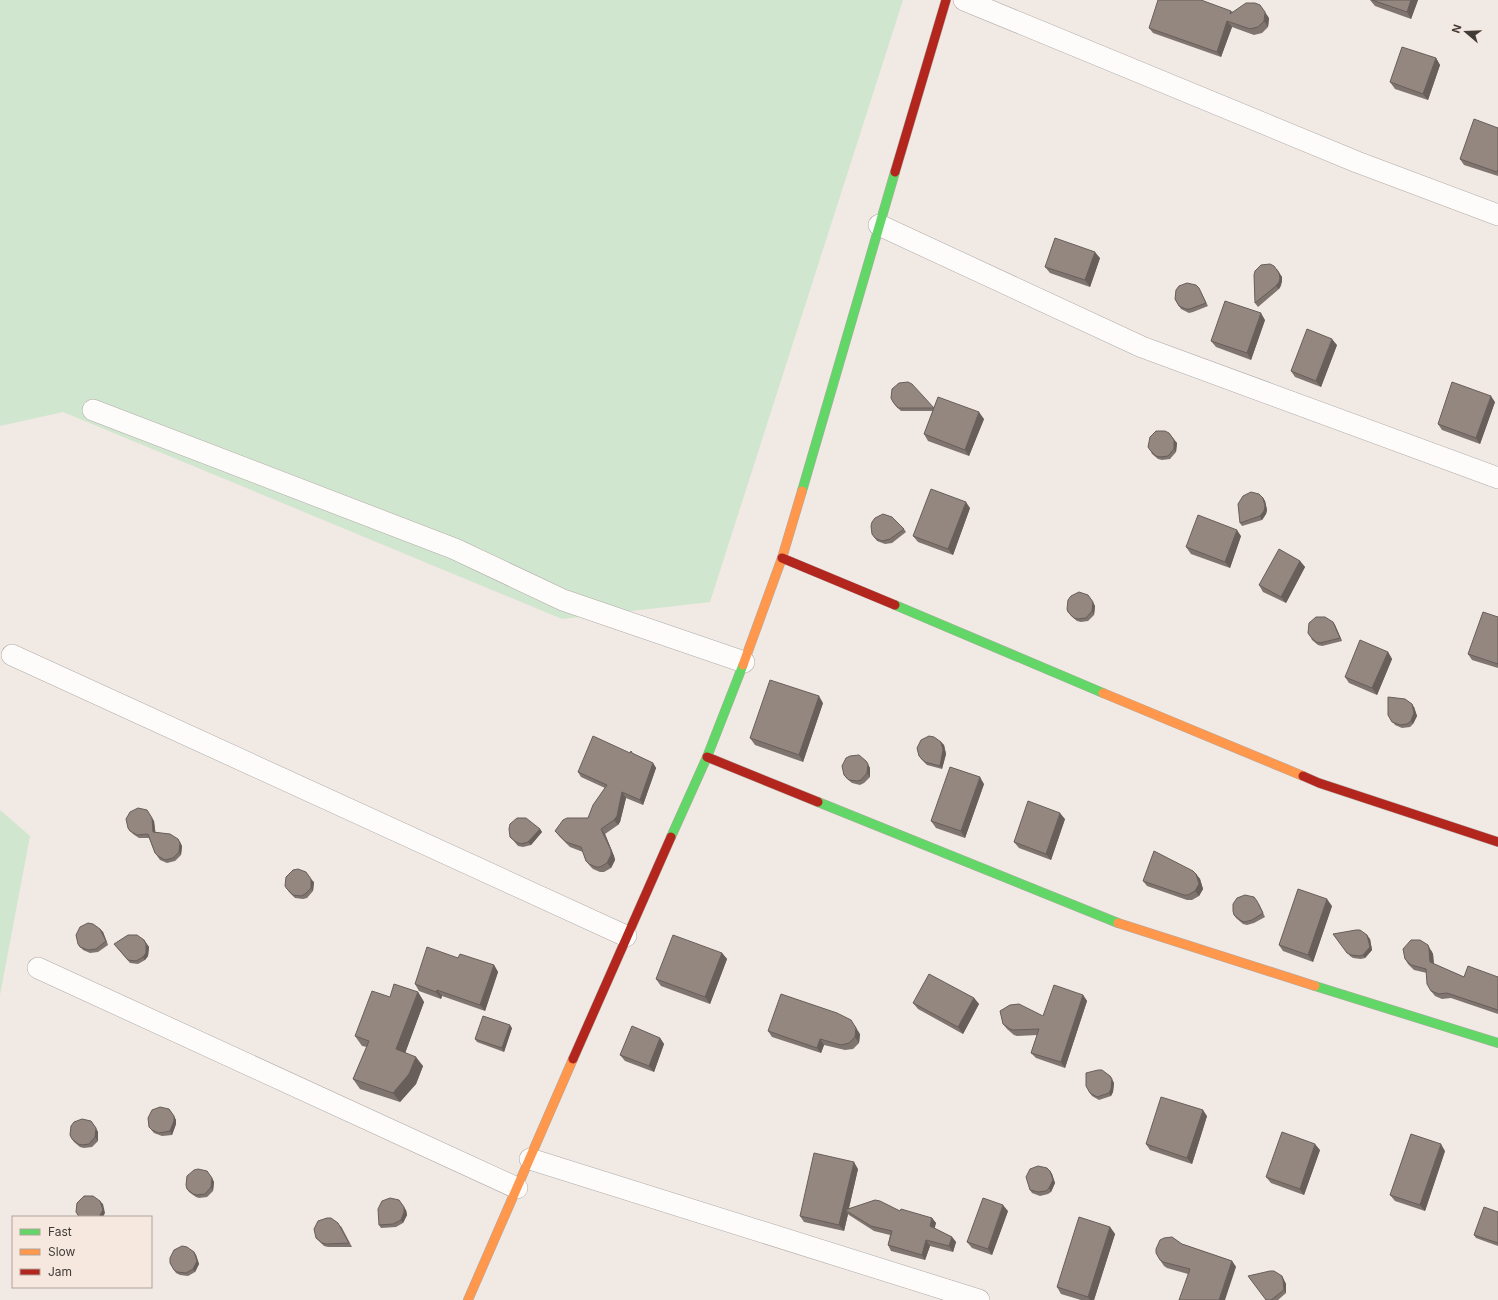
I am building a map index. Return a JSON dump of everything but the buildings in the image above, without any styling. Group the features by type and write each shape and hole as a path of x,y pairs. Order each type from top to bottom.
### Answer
{"street":[{"path":"468,1300 626,936 707,757 744,662 782,558 946,0"},
{"path":"964,0 1357,162 1498,215"},
{"path":"879,225 1142,347 1498,478"},
{"path":"92,410 455,549 563,600 744,662"},
{"path":"782,558 1319,783 1498,842"},
{"path":"12,655 626,936"},
{"path":"707,757 1124,926 1498,1042"},
{"path":"38,968 517,1188"},
{"path":"530,1159 979,1300"}],"green space":[{"path":"0,0 903,0 710,602 562,619 63,412 0,426"},
{"path":"0,810 30,836 0,995"}],"traffic: fast":[{"path":"802,491 895,172"},
{"path":"895,605 1103,693"},
{"path":"671,837 707,757 743,665"},
{"path":"818,802 1118,923"},
{"path":"1315,986 1498,1043"}],"traffic: slow":[{"path":"743,665 782,558 802,491"},
{"path":"1103,693 1303,776"},
{"path":"1118,923 1315,986"},
{"path":"468,1300 573,1059"}],"traffic: jam":[{"path":"895,172 946,0"},
{"path":"782,558 895,605"},
{"path":"707,757 818,802"},
{"path":"1303,776 1319,783 1498,842"},
{"path":"573,1059 671,837"}]}
